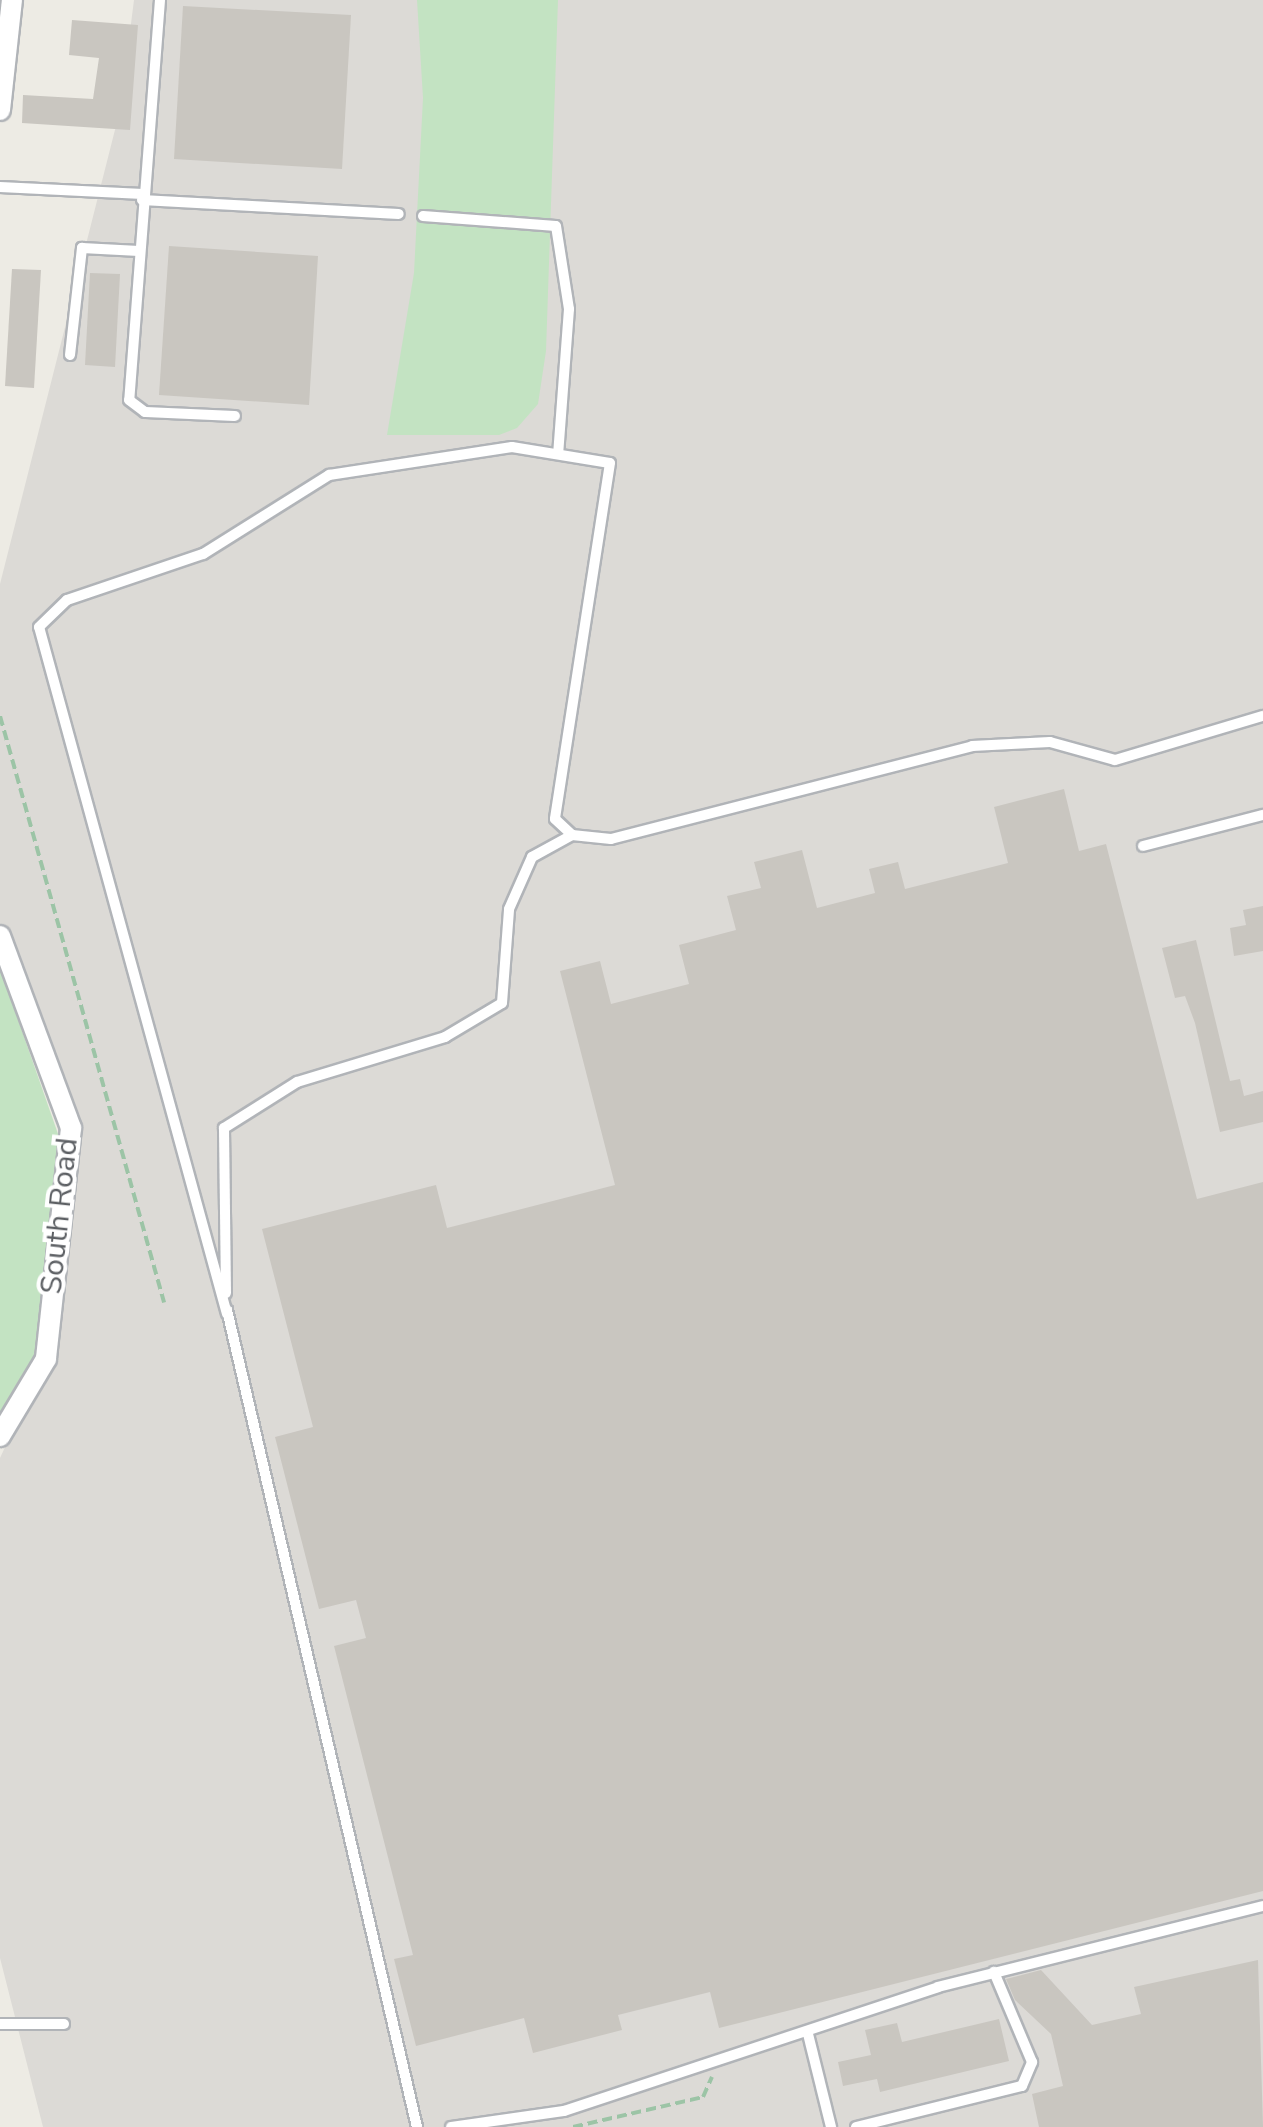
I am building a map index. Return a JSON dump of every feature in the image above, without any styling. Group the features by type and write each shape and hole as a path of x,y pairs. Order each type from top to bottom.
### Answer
{"street":[{"path":"0,110 12,0"},
{"name":"South Road","path":"0,936 71,1128 46,1358 0,1436"}],"lane":[{"path":"160,0 129,400 145,412 235,416"},
{"path":"0,187 399,214"},
{"path":"422,216 556,226 569,309 558,454"},
{"path":"70,355 82,248 139,250"},
{"path":"417,2127 227,1314 39,627 67,600 202,554 328,474 494,448 610,463 555,819 572,835"},
{"path":"227,1314 224,1128 297,1082 445,1037 502,1003 509,909 532,857 572,835 612,839 972,746 1050,742 1114,760 1263,716"},
{"path":"1143,846 1263,815"},
{"path":"451,2127 564,2111 994,1972 1262,1909"},
{"path":"856,2127 1022,2086 1032,2062 994,1972"},
{"path":"0,2024 64,2024"},
{"path":"808,2034 832,2127"}],"path":[{"path":"0,716 164,1302"},
{"path":"573,2127 704,2097 718,2064"}],"shaded area":[{"path":"134,0 1263,0 1263,2127 43,2127 0,1958 0,1458 46,1359 71,1128 0,936 0,584 120,110"}],"green space":[{"path":"417,0 558,0 546,351 538,404 517,428 499,435 387,435 414,273 423,98"},
{"path":"0,968 64,1151 46,1359 0,1436"}],"building":[{"path":"183,6 351,15 342,169 174,159"},
{"path":"72,20 138,25 130,130 22,123 23,95 93,99 99,58 69,55"},
{"path":"169,246 318,256 309,405 159,395"},
{"path":"12,269 41,270 34,388 5,386"},
{"path":"90,273 120,274 115,367 85,365"},
{"path":"1064,789 1079,851 1106,844 1197,1199 1263,1182 1263,1891 719,2028 710,1992 618,2015 622,2030 533,2053 524,2018 416,2046 394,1959 413,1955 334,1646 366,1638 356,1600 319,1609 275,1437 313,1427 262,1229 436,1185 447,1228 615,1185 560,971 600,961 611,1004 689,984 679,945 736,930 727,896 761,888 754,862 802,850 817,908 875,893 869,869 898,862 905,889 1008,863 994,807"},
{"path":"1263,906 1263,951 1234,956 1230,928 1246,925 1243,910"},
{"path":"1196,940 1230,1081 1240,1079 1244,1096 1263,1091 1263,1122 1220,1132 1195,1023 1185,996 1175,998 1162,948"},
{"path":"1258,1960 1263,2127 1039,2127 1032,2094 1063,2086 1051,2034 1015,2000 1006,1979 1041,1970 1092,2025 1141,2014 1134,1987"},
{"path":"999,2019 1009,2061 880,2092 877,2079 843,2086 838,2062 871,2055 865,2030 897,2023 902,2042"}]}
